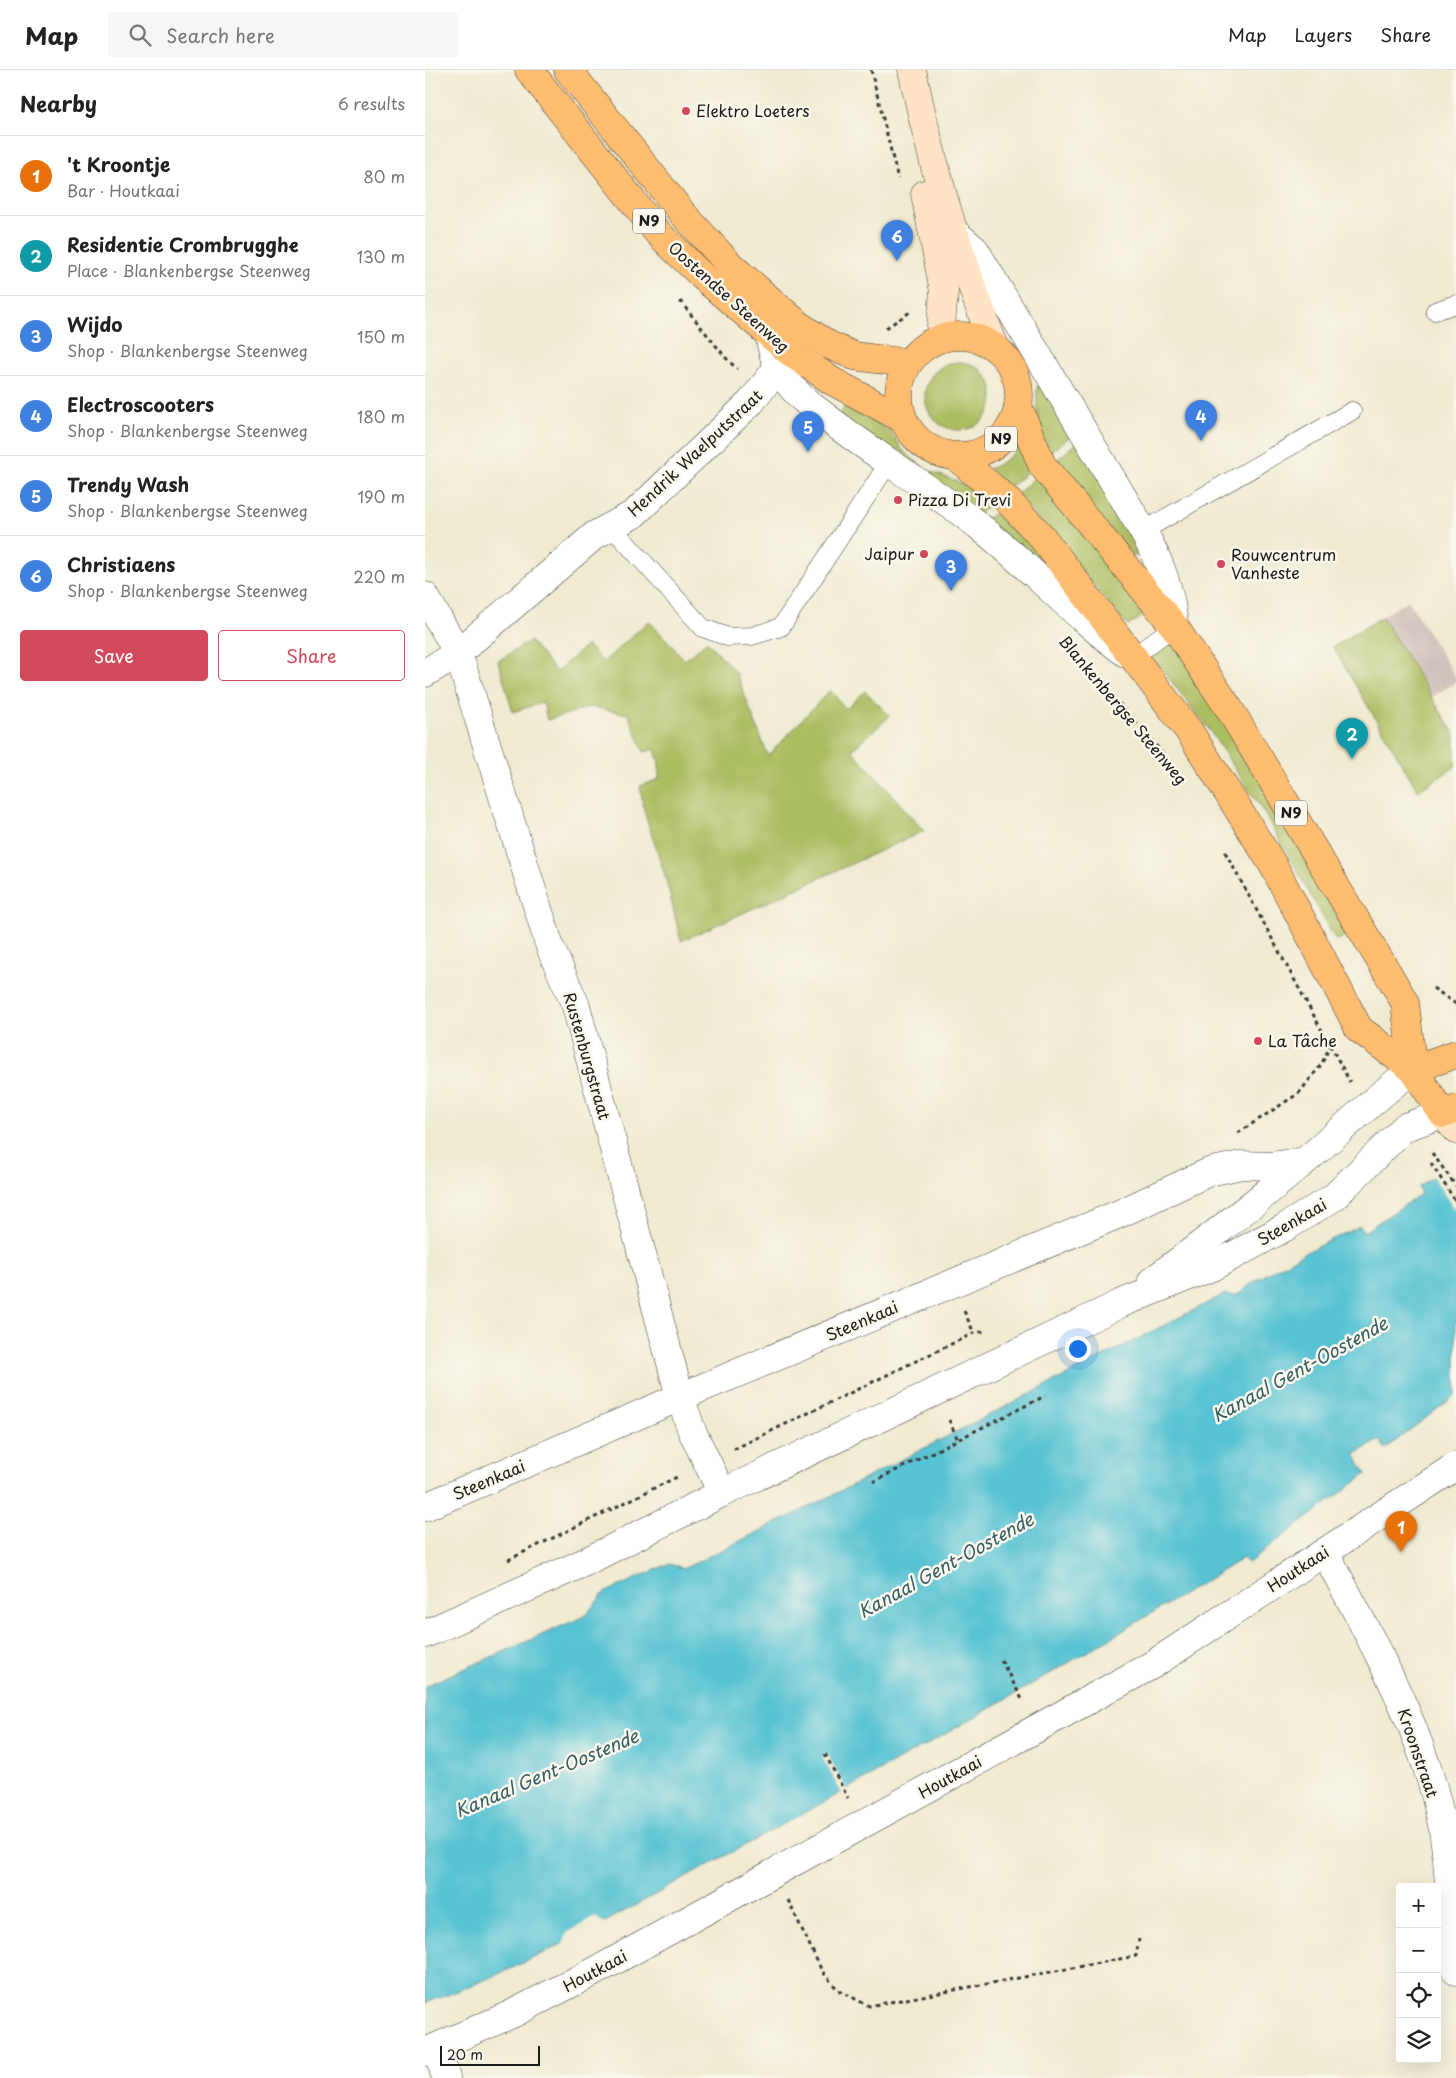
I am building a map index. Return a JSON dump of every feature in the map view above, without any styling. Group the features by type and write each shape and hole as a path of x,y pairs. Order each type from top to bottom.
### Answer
{"main road":[{"name":"Oostendse Steenweg","path":"529,70 658,233 703,278 769,335 784,361 832,381 903,419"},
{"name":"Oostendse Steenweg","path":"568,70 683,214 738,272 800,326 836,348 854,356 907,363"},
{"name":"Blankenbergse Steenweg","path":"912,70 925,133 952,230 970,285 995,347"},
{"name":"Blankenbergse Steenweg","path":"925,133 921,172 944,291 941,338"},
{"name":"Blankenbergse Steenweg","path":"969,336 995,347 1009,361 1017,380 1018,406 1014,422 1000,441 979,453 956,456 934,452 915,438 903,419 898,400 900,381 907,363 922,347 941,338 969,336"},
{"name":"Blankenbergse Steenweg","path":"1018,406 1042,465 1174,626 1230,710 1405,1003 1413,1069"},
{"name":"Blankenbergse Steenweg","path":"956,456 1005,498 1042,538 1189,731 1273,865 1359,1029 1413,1069 1452,1118"},
{"path":"1413,1069 1456,1054"}],"street":[{"name":"Blankenbergse Steenweg","path":"952,230 975,250 1143,531 1153,549 1172,598 1174,626"},
{"name":"Blankenbergse Steenweg","path":"784,361 786,382 820,413 976,524 1044,582 1096,632 1132,658"},
{"name":"Hendrik Waelputstraat","path":"425,673 458,653 595,535 634,514 762,391 784,361"},
{"name":"Rustenburgstraat","path":"425,596 458,653 550,947 576,1006 680,1397 691,1431 723,1493"},
{"name":"Steenkaai","path":"1121,1303 1173,1266 1305,1161 1357,1117 1372,1100 1413,1069"},
{"name":"Steenkaai","path":"425,1634 583,1563 723,1493 1121,1303 1212,1267 1284,1228 1334,1197 1405,1127 1452,1118"},
{"name":"Steenkaai","path":"425,1507 680,1397 1110,1218 1209,1172 1241,1164 1271,1166 1305,1161"},
{"name":"Houtkaai","path":"431,2050 512,2014 595,1971 1153,1665 1456,1466"},
{"name":"Kroonstraat","path":"1325,1552 1388,1672 1411,1724 1428,1777 1443,1829 1449,1880 1453,1963 1456,1971"},
{"path":"431,2050 446,2078"}],"lane":[{"path":"1435,311 1456,304"},
{"path":"1143,531 1352,411"},
{"path":"611,526 703,628 728,637 752,636 781,627 890,461"},
{"path":"1132,658 1174,626"}],"path":[{"path":"679,300 726,358 762,391"},
{"name":"Blankenbergse Steenweg","path":"1077,655 1168,759"},
{"path":"1223,848 1350,1083 1372,1100"},
{"path":"1433,988 1456,1004"},
{"path":"1236,1135 1299,1093 1321,1065 1330,1045"},
{"path":"1438,1158 1456,1186"},
{"path":"1431,1163 1456,1202"},
{"path":"974,1333 992,1330"},
{"path":"873,1482 1045,1396"},
{"path":"954,1432 958,1440"},
{"path":"1001,1660 1024,1704"},
{"path":"825,1754 849,1800"},
{"path":"775,1872 822,1971 838,1990 869,2006 1136,1956 1139,1938"}],"shaded area":[{"path":"1408,600 1456,678 1456,682 1432,697 1382,617"}],"green space":[{"path":"966,362 978,368 987,377 993,389 991,409 983,420 966,430 952,430 935,420 927,409 925,389 935,372 946,364"},
{"path":"1044,384 1072,435 1050,452 1042,436 1037,413 1037,387"},
{"path":"847,403 891,432 904,452 925,469 976,489 993,502 977,515 839,416"},
{"path":"1077,443 1142,551 1134,557 1053,463"},
{"path":"1020,445 1032,468 1009,488 988,469 1006,460"},
{"path":"1038,475 1152,610 1128,626 1017,494"},
{"path":"1001,509 1053,569 1049,573 985,520"},
{"path":"1382,617 1455,735 1455,767 1418,791 1333,647"},
{"path":"649,621 685,660 707,641 736,673 768,756 830,690 846,709 865,691 890,716 852,750 924,831 681,941 665,875 644,811 640,786 659,779 659,763 655,749 644,752 628,714 590,707 547,720 543,702 513,712 498,661 530,641 556,672 587,645 603,662"},
{"path":"1171,632 1287,821 1348,936 1336,940 1265,814 1208,728 1147,651"}],"water":[{"name":"Kanaal Gent-Oostende","path":"1456,1162 1456,1395 1385,1449 1380,1440 1355,1454 1366,1474 1248,1563 1243,1558 1118,1634 928,1744 584,1933 506,1971 425,2003 425,1686 585,1616 604,1593 668,1564 685,1568 827,1498 1225,1294 1234,1296 1239,1294 1277,1268 1332,1239 1360,1226 1364,1232 1421,1194 1418,1187"}],"pier":[{"path":"1456,1159 1456,1212 1432,1175"},
{"path":"827,1754 848,1792 843,1795 822,1757"},
{"path":"595,1917 606,1924 563,1947 567,1933"}],"place":[{"name":"Elektro Loeters","path":"686,111"},
{"name":"Christiaens","path":"897,261"},
{"name":"Electroscooters","path":"1201,441"},
{"name":"Trendy Wash","path":"808,452"},
{"name":"Pizza Di Trevi","path":"898,500"},
{"name":"Jaipur","path":"924,554"},
{"name":"Rouwcentrum Vanheste","path":"1221,564"},
{"name":"Wijdo","path":"951,591"},
{"name":"Residentie Crombrugghe","path":"1352,759"},
{"name":"La Tâche","path":"1258,1041"},
{"name":"'t Kroontje","path":"1401,1552"}]}
